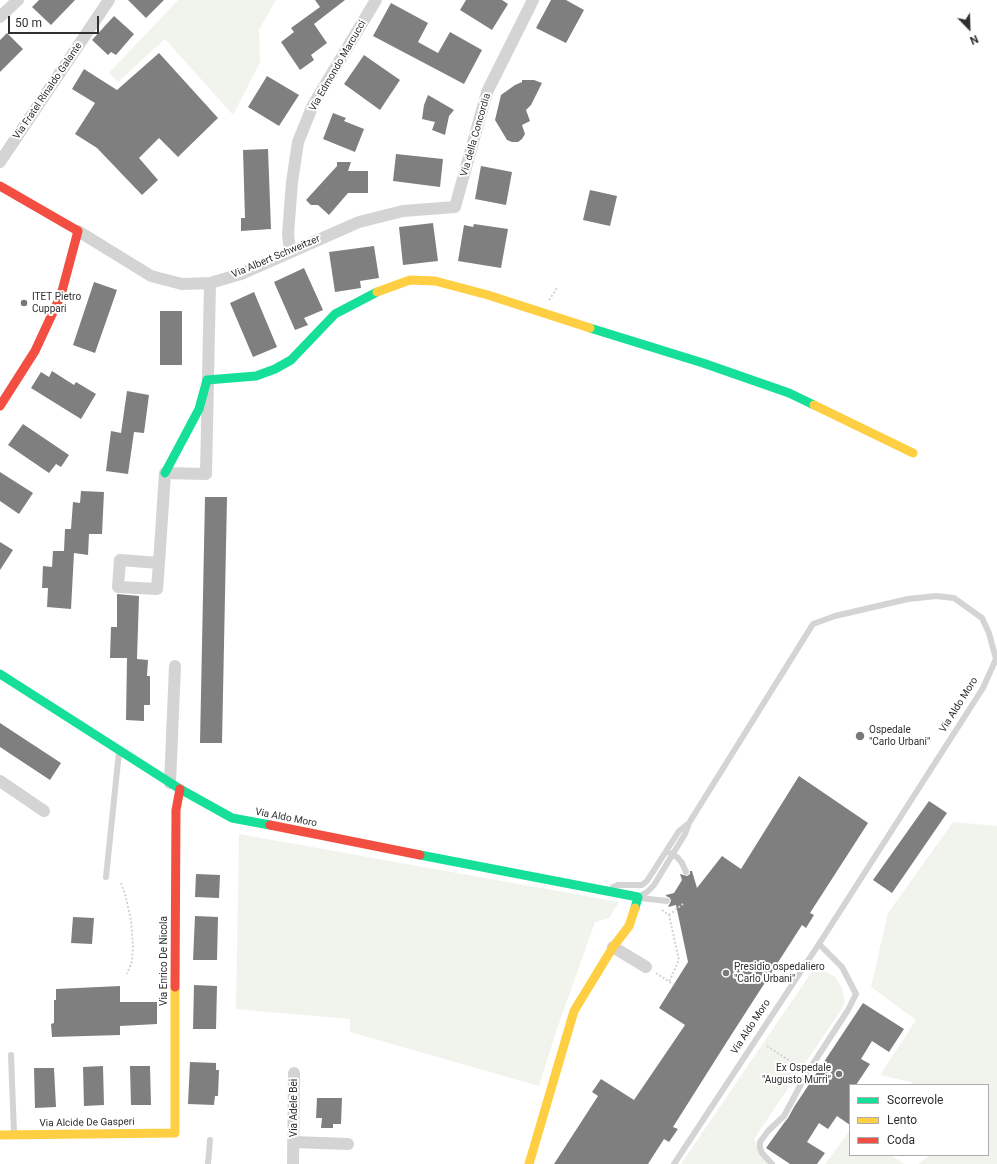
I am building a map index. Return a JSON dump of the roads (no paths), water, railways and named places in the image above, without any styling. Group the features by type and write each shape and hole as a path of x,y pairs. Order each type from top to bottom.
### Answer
{"street":[{"path":"0,17 18,0"},
{"name":"Via Fratel Rinaldo Galante","path":"0,162 109,0"},
{"name":"Via Edmondo Marcucci","path":"290,252 288,234 292,182 298,142 314,105 376,0"},
{"name":"Via della Concordia","path":"455,207 487,92 533,0"},
{"name":"Via Albert Schweitzer","path":"0,186 78,231 151,276 182,284 210,283 241,274 359,222 403,211 455,207"},
{"path":"0,406 35,350 61,296 78,231"},
{"path":"207,380 256,376 275,369 291,360 335,314 374,293 410,280 435,281 488,295 540,313 703,363 789,393 913,453"},
{"path":"165,473 206,474 210,283"},
{"path":"158,562 165,473 199,409 207,380"},
{"path":"175,666 175,786"},
{"name":"Via Aldo Moro","path":"0,674 175,786 232,818 638,897"},
{"path":"0,782 44,811"},
{"name":"Via Enrico De Nicola","path":"175,786 175,1133"},
{"path":"529,1164 574,1011 629,926 638,897"},
{"path":"614,947 646,967"},
{"name":"Via Adele Bei","path":"293,1164 294,1073"},
{"name":"Via Alcide De Gasperi","path":"0,1135 175,1133"},
{"name":"Via Adele Bei","path":"294,1142 348,1144"}],"lane":[{"name":"Via Aldo Moro","path":"605,890 618,885 642,885 647,881 679,831 688,823 813,624 835,616 908,599 936,596 954,598 982,618 989,633 996,659 983,688 819,944 674,1164"},
{"path":"106,877 119,750"},
{"name":"Via Aldo Moro","path":"638,897 647,892 654,885 685,834 688,823"},
{"path":"666,851 673,854 682,863 686,872"},
{"path":"638,897 667,901"},
{"path":"772,1164 762,1153 760,1142 768,1131 784,1116 798,1094 807,1074 848,1010 856,994 842,968 819,944"},
{"path":"11,1055 14,1135"},
{"path":"208,1164 210,1140"}],"place":[{"name":"ITET Pietro Cuppari","path":"24,303"},
{"name":"Ospedale \"Carlo Urbani\"","path":"860,736"},
{"name":"Presidio ospedaliero \"Carlo Urbani\"","path":"726,973"},
{"name":"Ex Ospedale \"Augusto Murri\"","path":"839,1074"}]}
